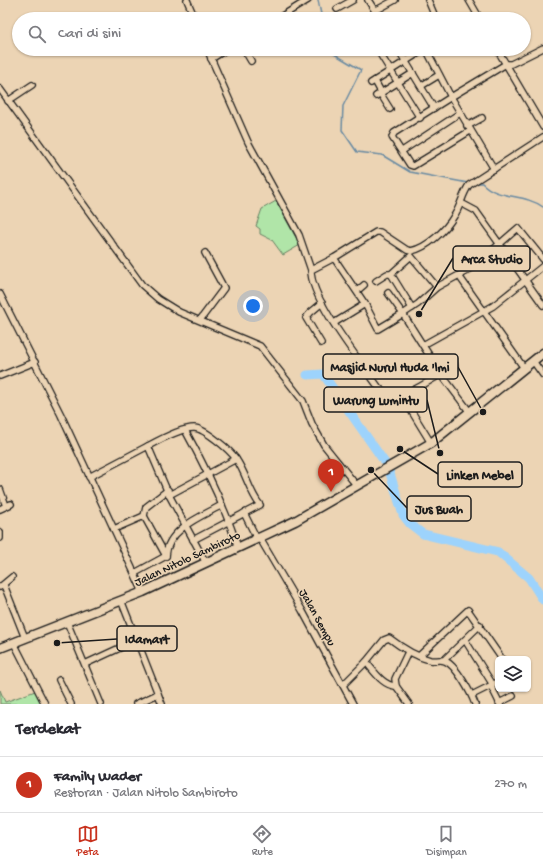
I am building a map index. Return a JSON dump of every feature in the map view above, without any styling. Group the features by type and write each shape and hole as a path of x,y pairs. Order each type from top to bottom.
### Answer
{"street":[{"path":"187,0 192,12"},
{"path":"288,12 308,0"},
{"path":"337,9 353,0"},
{"path":"368,0 375,12"},
{"path":"381,12 395,0"},
{"path":"428,0 433,12"},
{"path":"469,0 476,12"},
{"path":"531,54 543,48"},
{"path":"210,56 248,142 299,235 311,270 312,284 334,323 379,388 390,396 401,394 455,369 454,362"},
{"path":"211,59 216,56"},
{"path":"248,56 251,61"},
{"path":"381,56 420,118"},
{"path":"403,56 434,108"},
{"path":"390,109 379,94 373,82 414,56"},
{"path":"430,56 469,129 494,169"},
{"path":"501,56 543,127"},
{"path":"482,118 469,129 413,166 410,165 392,137 394,133 420,118 451,96 506,64 511,64 527,56"},
{"path":"379,94 413,73"},
{"path":"421,86 439,75"},
{"path":"8,101 32,85"},
{"path":"0,89 142,285 163,302 179,312 260,346 303,400 312,424 324,444 357,486"},
{"path":"402,151 460,113"},
{"path":"376,281 387,274 391,274 410,253 432,240 454,216 461,203 462,194 469,185 543,137"},
{"path":"461,203 476,212 500,243 543,305"},
{"path":"334,258 357,291 378,329 412,308 449,279 459,276 479,262 514,229 520,228 543,259"},
{"path":"311,270 334,258 376,232 380,232 410,253 437,287"},
{"path":"200,320 224,288 205,253"},
{"path":"472,253 479,262"},
{"path":"423,345 508,295 525,278 543,266"},
{"path":"391,274 412,308"},
{"path":"459,276 524,368"},
{"path":"357,291 364,286"},
{"path":"388,293 442,375 469,411"},
{"path":"0,294 35,362 135,573 142,592"},
{"path":"321,343 306,318 310,312 322,303"},
{"path":"334,323 365,304"},
{"name":"Jalan Nitolo Sambiroto","path":"0,648 142,592 260,539 295,521 377,475 431,442 543,353"},
{"path":"533,361 543,374"},
{"path":"0,376 35,362"},
{"path":"401,394 431,442"},
{"path":"89,477 169,435 194,428 203,431 224,446 236,459 250,490 260,505 193,540"},
{"path":"185,430 209,474 229,521 238,548"},
{"path":"148,446 168,492 206,563"},
{"path":"114,530 144,516 146,514 146,507 168,492 209,474 236,459"},
{"path":"0,489 9,505 0,509"},
{"path":"166,556 166,549 174,535 186,526 222,505"},
{"name":"Jalan Sempu","path":"244,513 353,704"},
{"path":"144,516 166,556"},
{"path":"0,532 0,538"},
{"path":"135,573 166,556"},
{"path":"12,577 2,586 25,638"},
{"path":"121,600 162,704"},
{"path":"419,656 468,610 480,625 500,656"},
{"path":"67,622 101,704"},
{"path":"343,685 366,662 384,640 389,638 408,652 419,656 434,661 444,660 480,625"},
{"path":"85,664 137,640"},
{"path":"465,640 494,685 499,703 513,696"},
{"path":"14,643 43,703"},
{"path":"408,652 395,679 396,686 409,704"},
{"path":"444,660 459,674 472,695 475,704"},
{"path":"366,662 384,682 389,685 396,686"},
{"path":"59,680 71,704"},
{"path":"472,695 494,685"},
{"path":"136,704 158,694"}],"green space":[{"path":"276,201 300,245 283,255 272,240 260,234 260,229 256,226 262,209"},
{"path":"0,690 5,702 38,690 43,704 0,704"}],"waterway":[{"path":"318,0 321,12"},
{"path":"338,56 361,70 343,106 342,130 357,152 382,155 410,172 468,183"},
{"path":"476,183 482,183 496,192 528,200 543,207"},
{"path":"307,375 323,374 388,467 403,515 410,524 423,534 498,552 529,578 543,600"}],"place":[{"name":"Arca Studio","path":"419,314"},
{"name":"Masjid Nurul Huda 'lmi","path":"483,412"},
{"name":"Linken Mebel","path":"400,449"},
{"name":"Warung Lumintu","path":"440,453"},
{"name":"Jus Buah","path":"371,470"},
{"name":"Family Wader","path":"331,492"},
{"name":"Idamart","path":"57,643"}]}
